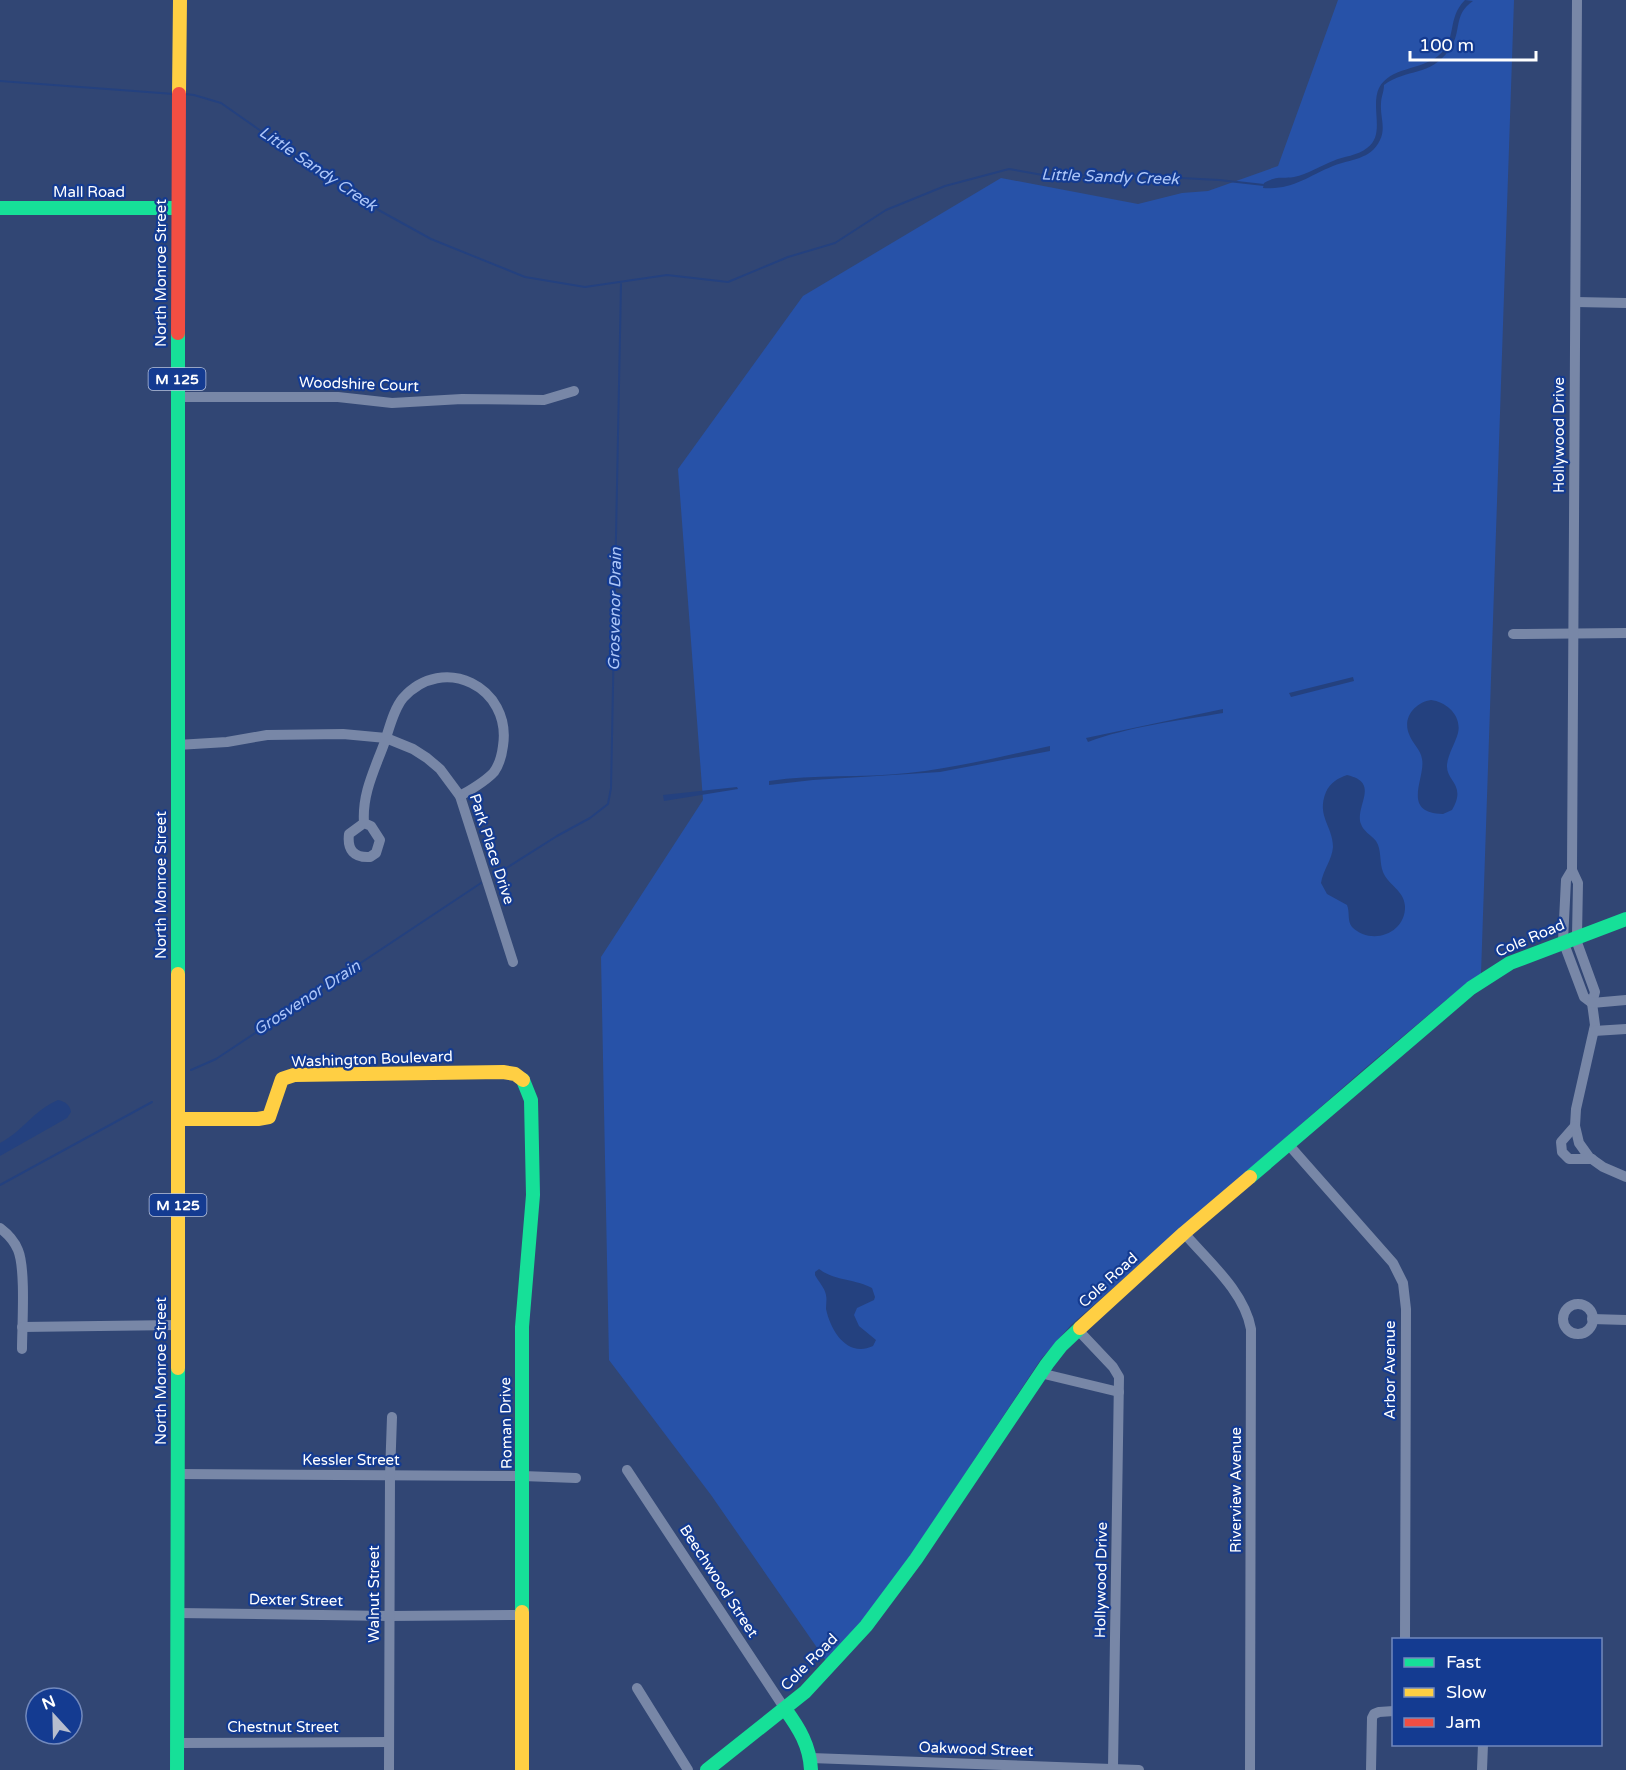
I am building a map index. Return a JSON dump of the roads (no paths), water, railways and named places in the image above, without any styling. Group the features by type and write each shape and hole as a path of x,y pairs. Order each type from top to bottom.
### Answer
{"street":[{"name":"North Monroe Street","path":"177,1770 177,119 180,0"},
{"name":"Hollywood Drive","path":"1572,938 1566,880 1572,870 1577,0"},
{"name":"Mall Road","path":"0,208 177,208"},
{"path":"1576,302 1626,303"},
{"name":"Woodshire Court","path":"177,397 338,397 392,403 462,399 544,400 574,391"},
{"path":"1513,634 1626,633"},
{"path":"364,823 363,806 367,790 402,699 422,684 432,680 455,679 473,683 495,702 501,714 505,734 502,754 494,771 478,785 460,796"},
{"name":"Park Place Drive","path":"177,745 227,742 267,735 343,734 386,738 413,749 427,758 440,769 460,796 513,962"},
{"name":"Cole Road","path":"707,1770 785,1709 817,1680 871,1619 916,1559 1040,1374 1061,1346 1078,1330 1184,1233 1472,988 1510,963 1626,919"},
{"path":"1572,938 1584,997 1592,1003 1595,1016 1594,1031 1576,1109 1575,1126 1580,1143 1592,1159 1626,1177"},
{"path":"1592,1003 1626,1000"},
{"path":"1594,1031 1626,1029"},
{"name":"Washington Boulevard","path":"178,1119 258,1119 269,1116 282,1079 294,1075 503,1072 522,1078"},
{"name":"Roman Drive","path":"522,1078 531,1100 533,1128 533,1196 522,1327 522,1770"},
{"path":"1575,1126 1561,1142 1562,1152 1569,1160 1592,1159"},
{"name":"Arbor Avenue","path":"1288,1144 1393,1263 1403,1283 1406,1309 1405,1638"},
{"path":"0,1228 10,1236 19,1251 22,1267 22,1349"},
{"name":"Riverview Avenue","path":"1184,1233 1239,1297 1249,1318 1251,1329 1250,1770"},
{"path":"1592,1319 1626,1320"},
{"path":"22,1327 177,1325"},
{"name":"Hollywood Drive","path":"1078,1330 1113,1366 1119,1377 1113,1768"},
{"path":"1040,1374 1119,1392"},
{"name":"Walnut Street","path":"389,1770 390,1475 393,1417"},
{"name":"Beechwood Street","path":"627,1470 785,1709"},
{"name":"Kessler Street","path":"178,1474 576,1478"},
{"name":"Dexter Street","path":"178,1613 522,1615"},
{"path":"637,1688 688,1770"},
{"path":"785,1709 802,1733 808,1746 811,1764"},
{"path":"1371,1770 1372,1718 1379,1712 1392,1711"},
{"name":"Chestnut Street","path":"177,1743 389,1742"},
{"path":"1482,1770 1483,1746"},
{"name":"Oakwood Street","path":"811,1764 1140,1770"}],"waterway":[{"name":"Little Sandy Creek","path":"0,81 174,94"},
{"name":"Little Sandy Creek","path":"185,94 221,103 355,197 431,239 525,277 585,287 667,275 728,282 788,257 835,243 886,210 945,186 1009,169 1054,177 1104,174 1219,180 1264,185"},
{"name":"Grosvenor Drain","path":"497,874 590,818 608,804 611,788 621,284"},
{"name":"Grosvenor Drain","path":"191,1070 216,1059 481,883"},
{"name":"Grosvenor Drain","path":"0,1185 152,1102"}]}
